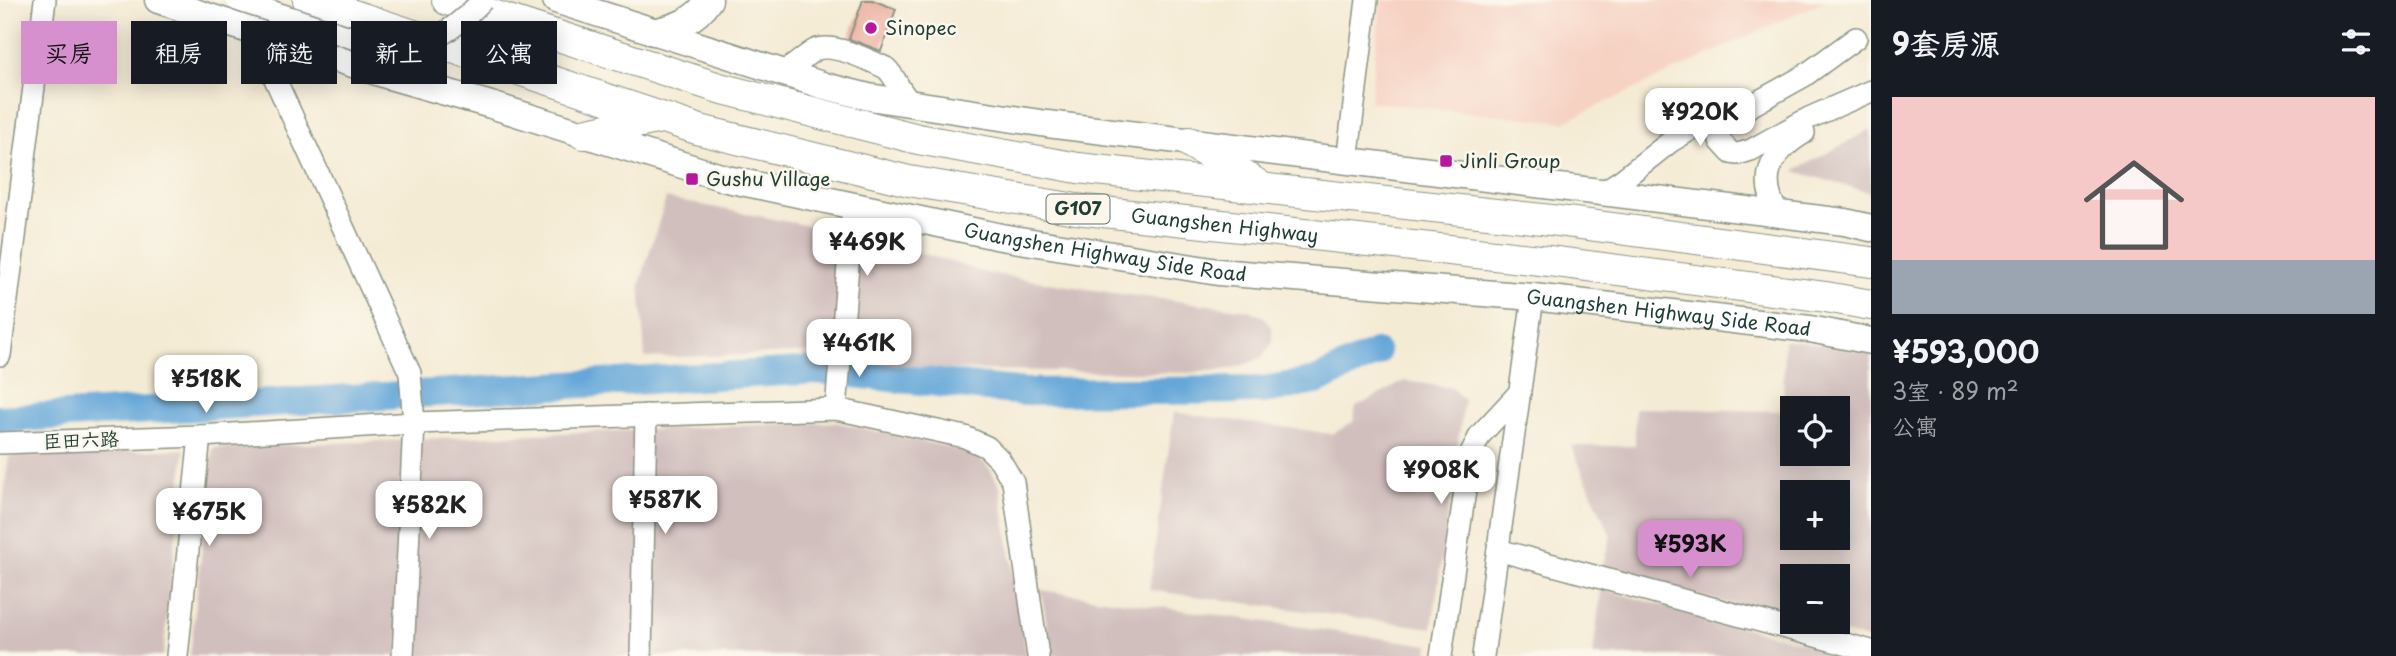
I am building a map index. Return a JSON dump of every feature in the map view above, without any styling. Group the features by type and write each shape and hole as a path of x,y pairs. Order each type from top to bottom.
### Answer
{"highway":[{"name":"Guangshen Highway","path":"308,0 700,130 909,181 1076,209 1549,261 1826,296 1871,305"},
{"name":"G107","path":"447,0 719,88 918,139 1078,168 1551,220 1871,262"},
{"path":"583,134 663,118"},
{"path":"1189,142 1263,188"}],"main road":[{"name":"Guangshen Highway Side Road","path":"159,0 241,27"},
{"path":"556,0 869,97 1189,142 1778,214 1871,228"},
{"path":"653,32 680,27 702,11 709,0"},
{"name":"Guangshen Highway Side Road","path":"337,59 727,179 1001,237 1218,272 1533,297 1810,329 1871,341"}],"street":[{"path":"0,355 45,0"},
{"path":"237,0 371,44 393,48 414,46 438,38 483,0"},
{"path":"1347,161 1367,0"},
{"path":"1864,34 1804,76 1725,120 1719,129 1720,141 1727,150 1744,153 1809,118 1871,92"},
{"path":"1601,193 1701,122 1864,34"},
{"path":"782,72 799,64 814,51 833,48 886,68 904,97 913,104"},
{"path":"277,84 410,373 414,423 403,656"},
{"path":"1778,214 1768,197 1766,180 1778,154 1792,140 1871,92"},
{"path":"836,409 853,206"},
{"path":"1483,656 1533,297"},
{"path":"1441,656 1470,456 1480,435 1520,392"},
{"name":"臣田六路","path":"0,443 200,436 414,423 836,409 965,437 987,447 1000,460 1013,482 1038,656"},
{"path":"641,656 646,415"},
{"path":"177,656 200,436"},
{"path":"1498,550 1871,651"}],"shaded area":[{"path":"1381,0 1826,0 1564,122 1370,102"},
{"path":"1871,129 1871,193 1794,171"},
{"path":"666,198 876,239 986,273 1113,293 1249,310 1264,317 1272,329 1272,343 1263,356 1252,362 1230,369 1188,373 933,369 826,352 645,358 640,283"},
{"path":"1784,340 1871,353 1871,640 1848,634 1850,564 1780,564 1780,617 1601,570 1611,536 1571,446 1635,446 1635,408 1780,411 1780,466 1850,466 1850,396 1783,396"},
{"path":"1405,381 1452,388 1464,400 1432,628 1149,590 1174,412 1332,434 1353,422 1356,407"},
{"path":"835,422 961,450 979,458 990,469 1000,487 1026,656 410,656 418,439"},
{"path":"408,440 398,656 190,656 213,448"},
{"path":"185,449 163,656 0,656 0,527 9,456"},
{"path":"1601,589 1851,656 1593,656"},
{"path":"1041,590 1429,645 1428,656 1052,656"}],"building":[{"name":"Sinopec","path":"863,0 872,0 896,9 881,51 849,39"}],"waterway":[{"path":"0,419 817,370 1025,392 1263,390 1316,381 1376,353"}],"place":[{"name":"Sinopec","path":"871,28"},
{"name":"Jinli Group","path":"1446,161"},
{"name":"Gushu Village","path":"692,179"}]}
